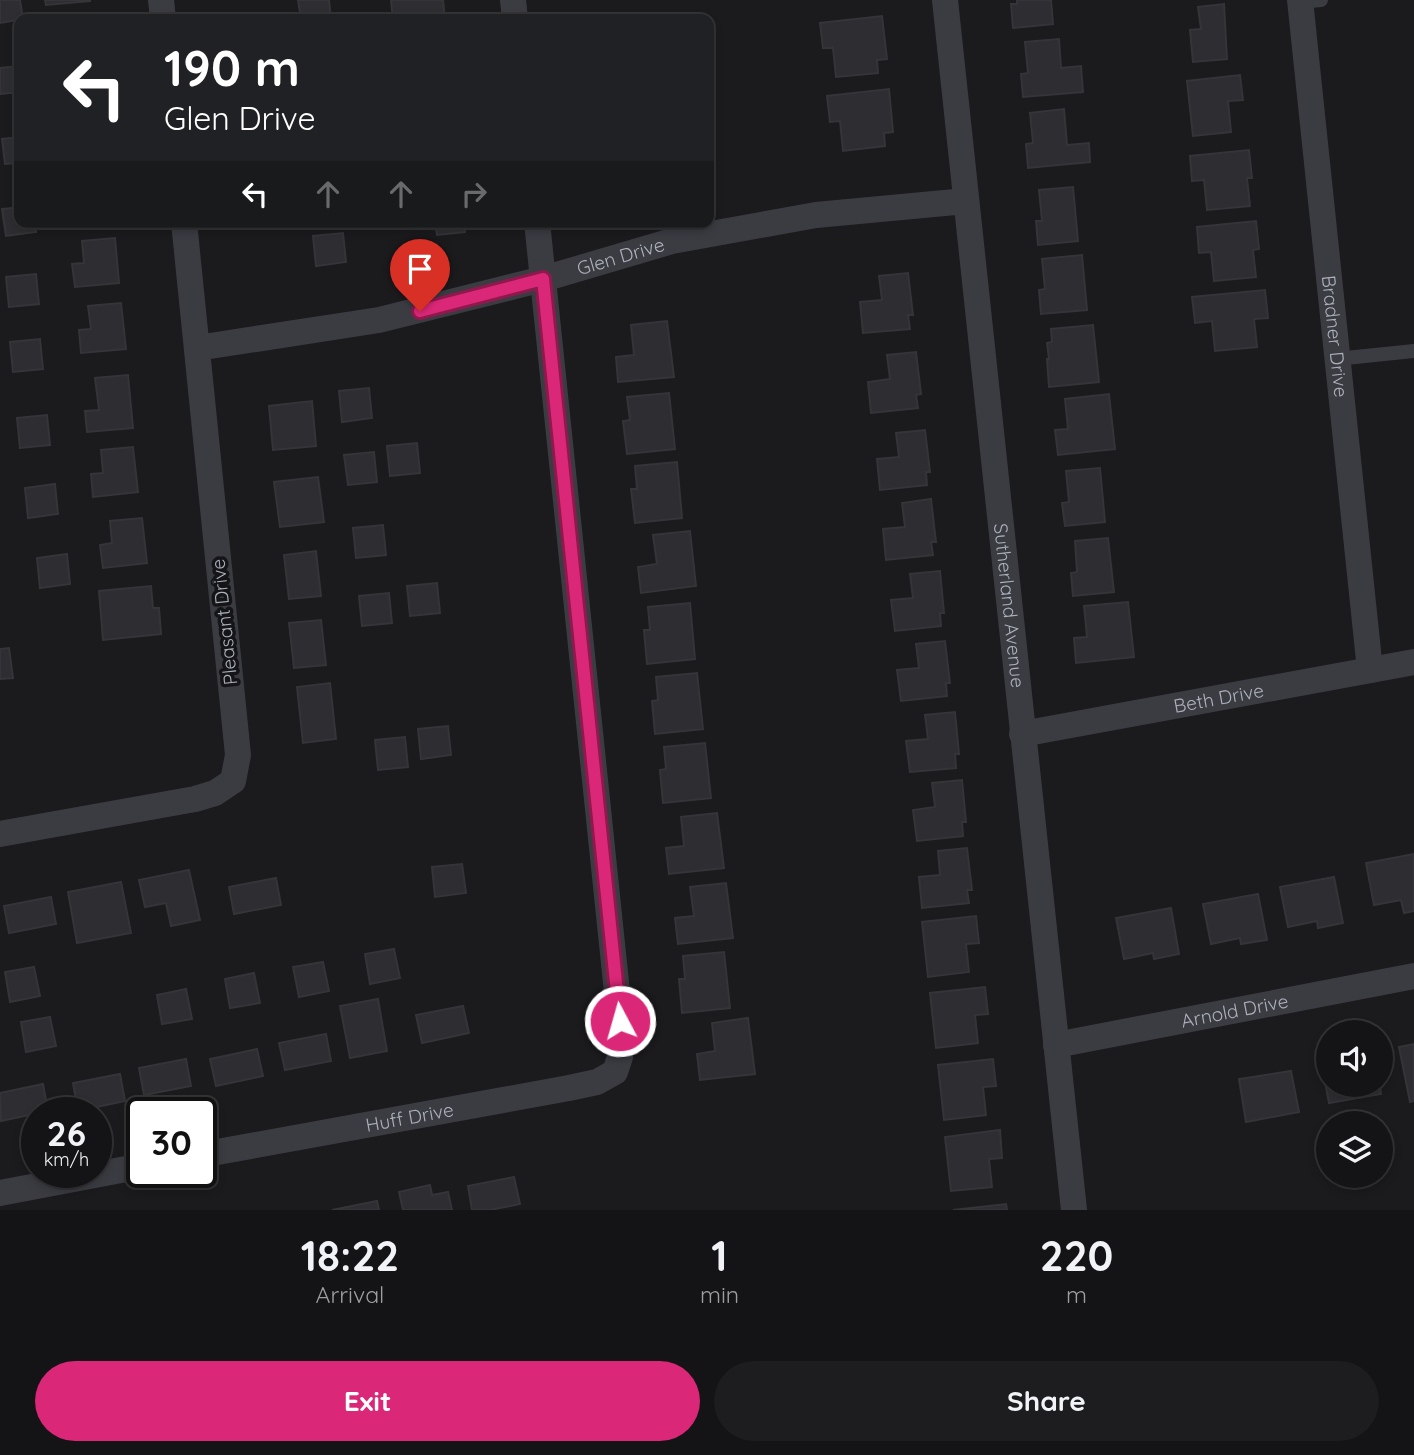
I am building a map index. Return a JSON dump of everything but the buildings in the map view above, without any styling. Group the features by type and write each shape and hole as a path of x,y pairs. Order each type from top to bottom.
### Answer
{"street":[{"name":"Sutherland Avenue","path":"945,0 1074,1210"},
{"name":"Bradner Drive","path":"1307,1 1336,359 1370,670"},
{"name":"Glen Drive","path":"197,348 380,320 699,236 816,215 966,201"},
{"name":"Pleasant Drive","path":"0,834 195,799 215,793 233,782 238,755 185,228"},
{"path":"538,228 543,279"},
{"name":"Huff Drive","path":"217,1152 569,1088 597,1082 615,1072 622,1040 543,279"},
{"name":"Beth Drive","path":"1022,734 1414,662"},
{"name":"Arnold Drive","path":"1056,1045 1414,976"},
{"path":"0,1193 126,1169"}],"lane":[{"path":"1336,359 1414,351"}],"route":[{"path":"420,311 543,279 620,1021"}]}
